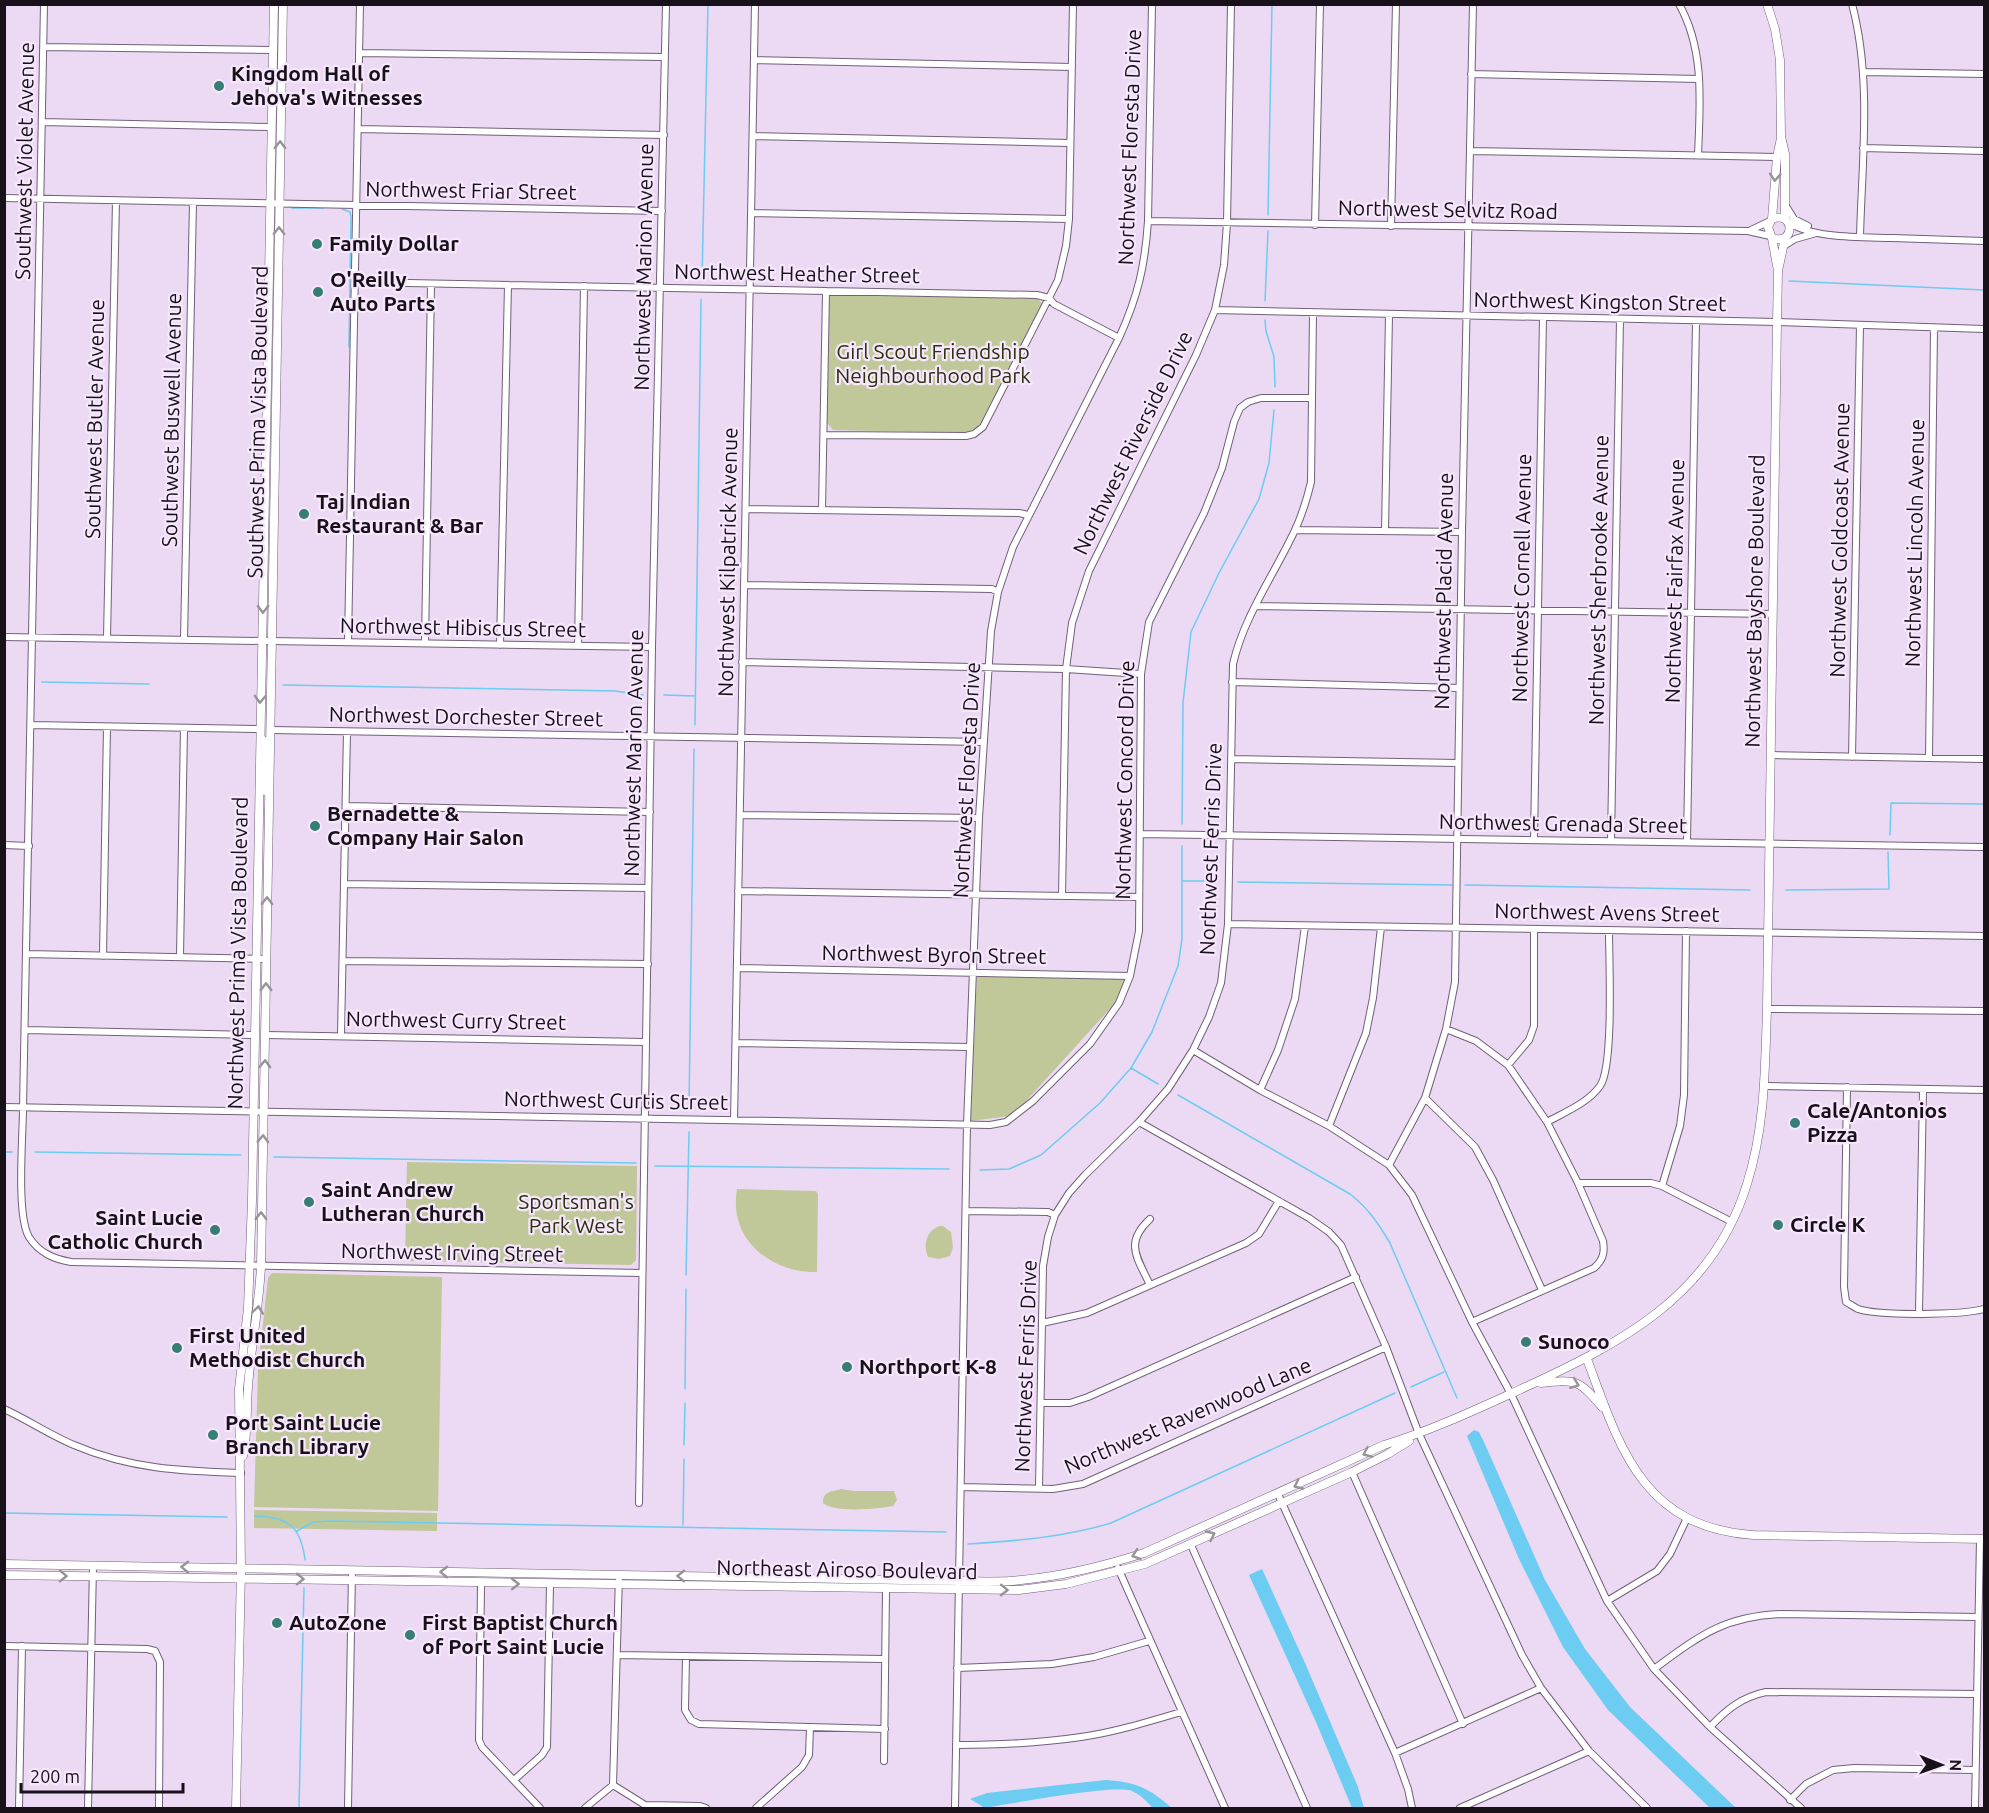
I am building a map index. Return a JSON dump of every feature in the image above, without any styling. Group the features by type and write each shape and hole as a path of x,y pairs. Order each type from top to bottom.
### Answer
{"main road":[{"name":"Southwest Prima Vista Boulevard","path":"262,641 274,4"},
{"name":"Southwest Prima Vista Boulevard","path":"273,641 283,4"},
{"path":"1767,4 1775,29 1780,60 1781,136 1771,220 1768,227 1771,237 1785,240 1790,228 1785,204 1785,154 1781,136"},
{"path":"1771,220 1778,217 1787,220"},
{"name":"Northwest Bayshore Boulevard","path":"1771,237 1778,271"},
{"name":"Northwest Bayshore Boulevard","path":"1732,1222 1747,1187 1758,1148 1765,1086 1776,321 1778,271 1785,240"},
{"name":"Northwest Prima Vista Boulevard","path":"241,1468 238,1437 239,1381 248,1308 250,1266 262,641"},
{"name":"Northwest Prima Vista Boulevard","path":"241,1468 247,1438 248,1389 260,1296 273,641"},
{"path":"260,732 265,742 264,788 269,796"},
{"name":"Northeast Airoso Boulevard","path":"4,1564 619,1575 1019,1590 1066,1584 1145,1564 1191,1545 1384,1445 1419,1434 1587,1359 1660,1312 1702,1268 1732,1222"},
{"path":"1587,1359 1606,1412 1627,1458 1658,1498 1687,1518 1717,1530 1735,1533 1982,1539"},
{"path":"1534,1383 1574,1381 1583,1386 1606,1412"},
{"name":"Northeast Airoso Boulevard","path":"4,1575 241,1578 482,1585 550,1584 886,1590 1019,1581 1061,1575 1116,1562 1150,1550 1352,1472 1388,1454 1419,1434"},
{"path":"236,1809 241,1468"}],"street":[{"name":"Southwest Violet Avenue","path":"38,1249 28,1235 22,1210 44,4"},
{"path":"348,642 360,4"},
{"name":"Northwest Marion Avenue","path":"639,1503 652,647 666,4"},
{"name":"Northwest Kilpatrick Avenue","path":"734,1120 755,4"},
{"path":"825,435 974,434 983,427 1049,298 1061,268 1066,246 1069,219 1073,4"},
{"name":"Northwest Floresta Drive","path":"955,1809 967,1124 978,894 979,818 991,631 998,592 1013,547 1119,338 1141,280 1148,221 1152,4"},
{"name":"Northwest Riverside Drive","path":"1062,896 1066,669 1072,623 1089,570 1196,355 1215,310 1224,265 1227,223 1231,4"},
{"path":"1315,225 1320,4"},
{"path":"1391,226 1396,4"},
{"name":"Northwest Placid Avenue","path":"1389,1165 1425,1098 1446,1029 1455,982 1473,4"},
{"path":"1679,4 1692,36 1698,59 1698,155"},
{"path":"1852,4 1863,72 1860,236"},
{"path":"44,46 273,50"},
{"path":"360,52 665,57"},
{"path":"754,60 1072,67"},
{"path":"1863,72 1984,74"},
{"path":"1471,74 1699,79"},
{"path":"42,122 271,127"},
{"path":"358,129 664,135"},
{"path":"753,136 1071,143"},
{"path":"1863,148 1984,151"},
{"path":"1470,151 1777,157"},
{"name":"Northwest Friar Street","path":"4,198 662,211"},
{"name":"Southwest Butler Avenue","path":"107,638 116,201"},
{"name":"Southwest Buswell Avenue","path":"184,639 193,202"},
{"path":"1785,204 1794,219 1817,232"},
{"path":"751,213 1069,219"},
{"name":"Northwest Selvitz Road","path":"1748,231 1771,220"},
{"path":"1787,220 1795,226 1817,232 1984,241"},
{"name":"Northwest Selvitz Road","path":"1148,221 1748,231 1771,237"},
{"path":"1785,240 1817,232"},
{"name":"Northwest Heather Street","path":"356,282 1037,295 1049,298 1054,304 1119,338"},
{"path":"425,644 431,284"},
{"path":"500,645 508,285"},
{"path":"578,646 584,286"},
{"path":"822,510 826,291"},
{"name":"Northwest Kingston Street","path":"1215,310 1467,317 1776,321 1984,329"},
{"name":"Northwest Ferris Drive","path":"1039,1488 1043,1266 1055,1215 1069,1192 1139,1122 1168,1089 1194,1050 1221,983 1228,924 1232,682 1237,648 1243,631 1295,530 1305,506 1311,482 1313,313"},
{"path":"1385,530 1389,315"},
{"name":"Northwest Cornell Avenue","path":"1534,840 1542,318"},
{"name":"Northwest Sherbrooke Avenue","path":"1611,841 1620,319"},
{"name":"Northwest Fairfax Avenue","path":"1687,842 1696,321"},
{"name":"Northwest Goldcoast Avenue","path":"1852,757 1860,325"},
{"name":"Northwest Lincoln Avenue","path":"1929,758 1934,328"},
{"name":"Northwest Concord Drive","path":"967,1124 1006,1122 1033,1101 1090,1044 1119,1003 1130,976 1139,931 1141,674 1149,622 1204,513 1222,468 1240,408 1248,402 1261,398 1312,398"},
{"path":"746,509 1019,513 1028,516"},
{"path":"1295,530 1462,532"},
{"path":"745,585 992,589 998,592"},
{"path":"1256,606 1772,614"},
{"name":"Northwest Hibiscus Street","path":"4,637 652,647"},
{"path":"742,662 1066,669 1141,674"},
{"path":"1232,682 1459,688"},
{"path":"31,725 260,732"},
{"path":"103,956 107,727"},
{"path":"180,957 184,728"},
{"name":"Northwest Dorchester Street","path":"271,730 984,742"},
{"path":"341,1035 347,732"},
{"path":"1771,755 1984,759"},
{"path":"1231,759 1458,763"},
{"path":"346,806 650,812"},
{"path":"740,815 979,818"},
{"name":"Northwest Grenada Street","path":"1141,834 1768,844 1926,844 1984,847"},
{"path":"4,845 29,846"},
{"path":"344,884 648,888"},
{"path":"738,891 1139,897"},
{"name":"Northwest Avens Street","path":"1228,924 1984,936"},
{"path":"1260,1090 1278,1050 1295,999 1305,926"},
{"path":"1329,1126 1366,1034 1382,927"},
{"path":"1508,1065 1529,1040 1534,1026 1534,930"},
{"path":"1548,1122 1593,1095 1606,1076 1609,1054 1610,931"},
{"path":"1662,1186 1680,1126 1684,1095 1686,931"},
{"path":"27,954 266,959"},
{"path":"343,961 648,964"},
{"name":"Northwest Byron Street","path":"737,968 1130,976"},
{"path":"1767,1009 1984,1011"},
{"path":"1446,1029 1476,1041 1508,1065 1548,1122 1578,1183 1605,1249 1602,1261 1594,1268 1472,1322"},
{"path":"25,1030 254,1035"},
{"name":"Northwest Curry Street","path":"266,1035 646,1042"},
{"path":"736,1043 970,1047"},
{"path":"1194,1050 1260,1090 1329,1126 1389,1165 1412,1195 1472,1322 1511,1394 1607,1601 1654,1669 1710,1727 1801,1809"},
{"path":"1765,1086 1984,1090"},
{"path":"1848,1087 1844,1287 1846,1302 1870,1312 1919,1313 1984,1309"},
{"path":"1919,1313 1923,1089"},
{"path":"1425,1098 1475,1147 1493,1180 1542,1290"},
{"name":"Northwest Curtis Street","path":"4,1107 967,1124"},
{"path":"1139,1122 1329,1232 1341,1245 1386,1347 1419,1434 1521,1655 1541,1688 1589,1751 1645,1808"},
{"path":"1578,1183 1651,1183 1662,1186 1732,1222"},
{"path":"1042,1323 1087,1313 1246,1243 1258,1234 1279,1202"},
{"path":"966,1211 1048,1212 1055,1215"},
{"path":"1150,1219 1138,1232 1134,1244 1135,1252 1150,1285"},
{"name":"Northwest Irving Street","path":"38,1249 52,1258 71,1262 642,1273"},
{"path":"1041,1403 1070,1403 1088,1397 1356,1277"},
{"name":"Northwest Ravenwood Lane","path":"960,1487 1064,1488 1083,1484 1386,1347"},
{"path":"4,1408 73,1444 118,1461 160,1469 241,1468"},
{"path":"1352,1472 1463,1724"},
{"path":"1280,1498 1395,1753 1408,1789 1412,1809"},
{"path":"1607,1601 1657,1571 1670,1554 1687,1518"},
{"path":"1975,1809 1978,1617 1982,1539"},
{"path":"1191,1545 1307,1809"},
{"path":"1116,1562 1225,1809"},
{"path":"88,1809 93,1566"},
{"path":"348,1809 352,1570"},
{"path":"585,1809 613,1785 619,1575"},
{"path":"514,1780 542,1755 547,1747 550,1584"},
{"path":"482,1585 478,1736 483,1747 540,1809"},
{"path":"884,1761 886,1590"},
{"path":"1654,1669 1710,1630 1752,1616 1782,1614 1978,1617"},
{"path":"957,1668 1052,1664 1094,1657 1149,1641"},
{"path":"4,1646 147,1649 155,1652 160,1662 159,1809"},
{"path":"19,1809 22,1646"},
{"path":"617,1655 885,1659"},
{"path":"686,1656 685,1710 692,1720 699,1724 885,1729"},
{"path":"1395,1753 1541,1688"},
{"path":"1710,1727 1727,1709 1741,1700 1766,1692 1977,1694"},
{"path":"956,1745 1012,1745 1084,1737 1181,1712"},
{"path":"756,1809 802,1767 809,1755 810,1727"},
{"path":"1460,1809 1589,1751"},
{"path":"1790,1800 1806,1784 1833,1770 1854,1768 1975,1770"},
{"path":"613,1785 645,1805 700,1806 706,1809"}],"green space":[{"name":"Girl Scout Friendship Neighbourhood Park","path":"833,294 1035,297 1042,303 1042,307 980,427 966,433 833,430 827,423 828,302 829,297"},
{"path":"977,975 1125,978 1117,1001 1017,1111 1010,1116 970,1121"},
{"name":"Sportsman's Park West","path":"407,1162 637,1166 636,1260 631,1265 405,1261"},
{"path":"737,1189 816,1191 818,1194 817,1272 800,1271 784,1266 756,1250 739,1223 736,1207"},
{"path":"939,1226 951,1232 953,1247 950,1256 939,1259 928,1257 926,1248 928,1235"},
{"path":"272,1273 442,1277 438,1511 254,1507 258,1370 268,1278"},
{"path":"841,1489 894,1491 897,1500 893,1506 867,1509 836,1508 823,1503 826,1494"},
{"path":"254,1510 437,1513 437,1531 254,1528"}],"water":[{"path":"1474,1430 1479,1432 1484,1442 1545,1580 1585,1649 1630,1707 1736,1808 1710,1808 1608,1710 1563,1647 1519,1559 1467,1436"},
{"path":"1262,1569 1358,1787 1364,1808 1352,1808 1316,1722 1249,1575"},
{"path":"1106,1780 1126,1782 1142,1787 1172,1808 1153,1808 1132,1791 1122,1790 1084,1792 985,1808 970,1799 987,1793"}],"waterway":[{"path":"702,279 708,4"},
{"path":"1268,215 1272,4"},
{"path":"292,208 324,208"},
{"path":"342,209 350,212 351,217 349,347"},
{"path":"1265,301 1268,231"},
{"path":"1789,281 1984,290"},
{"path":"695,725 701,299"},
{"path":"1265,320 1274,357 1275,387"},
{"path":"1182,824 1183,703 1191,632 1219,573 1259,499 1269,463 1274,410"},
{"path":"42,682 149,684"},
{"path":"283,685 615,691 643,695"},
{"path":"664,695 695,696"},
{"path":"689,1109 694,749"},
{"path":"1890,835 1891,803 1984,804"},
{"path":"980,1170 1009,1169 1041,1155 1100,1103 1131,1068 1152,1032 1178,966 1182,939 1182,846"},
{"path":"1786,890 1889,889 1888,852"},
{"path":"1183,881 1214,881"},
{"path":"1238,882 1452,885"},
{"path":"1465,885 1750,890"},
{"path":"1131,1068 1158,1084"},
{"path":"1178,1095 1350,1194 1367,1210 1390,1243 1457,1398"},
{"path":"686,1275 689,1132"},
{"path":"4,1152 12,1152"},
{"path":"35,1152 241,1155"},
{"path":"274,1157 636,1163"},
{"path":"655,1166 949,1169"},
{"path":"685,1389 686,1289"},
{"path":"1411,1387 1444,1372"},
{"path":"968,1544 1058,1535 1111,1523 1395,1393"},
{"path":"684,1445 685,1403"},
{"path":"683,1525 684,1459"},
{"path":"4,1513 227,1517"},
{"path":"255,1516 277,1519 291,1526 300,1539 305,1560"},
{"path":"297,1531 313,1522 330,1521 946,1532"},
{"path":"299,1808 304,1588"}],"place":[{"name":"Kingdom Hall of Jehova's Witnesses","path":"219,86"},
{"name":"Family Dollar","path":"317,244"},
{"name":"O'Reilly Auto Parts","path":"318,292"},
{"name":"Taj Indian Restaurant & Bar","path":"304,514"},
{"name":"Bernadette & Company Hair Salon","path":"315,826"},
{"name":"Cale/Antonios Pizza","path":"1795,1123"},
{"name":"Saint Andrew Lutheran Church","path":"309,1202"},
{"name":"Circle K","path":"1778,1225"},
{"name":"Saint Lucie Catholic Church","path":"215,1230"},
{"name":"Sunoco","path":"1526,1342"},
{"name":"First United Methodist Church","path":"177,1348"},
{"name":"Northport K-8","path":"847,1367"},
{"name":"Port Saint Lucie Branch Library","path":"213,1435"},
{"name":"AutoZone","path":"277,1623"},
{"name":"First Baptist Church of Port Saint Lucie","path":"410,1635"}]}
